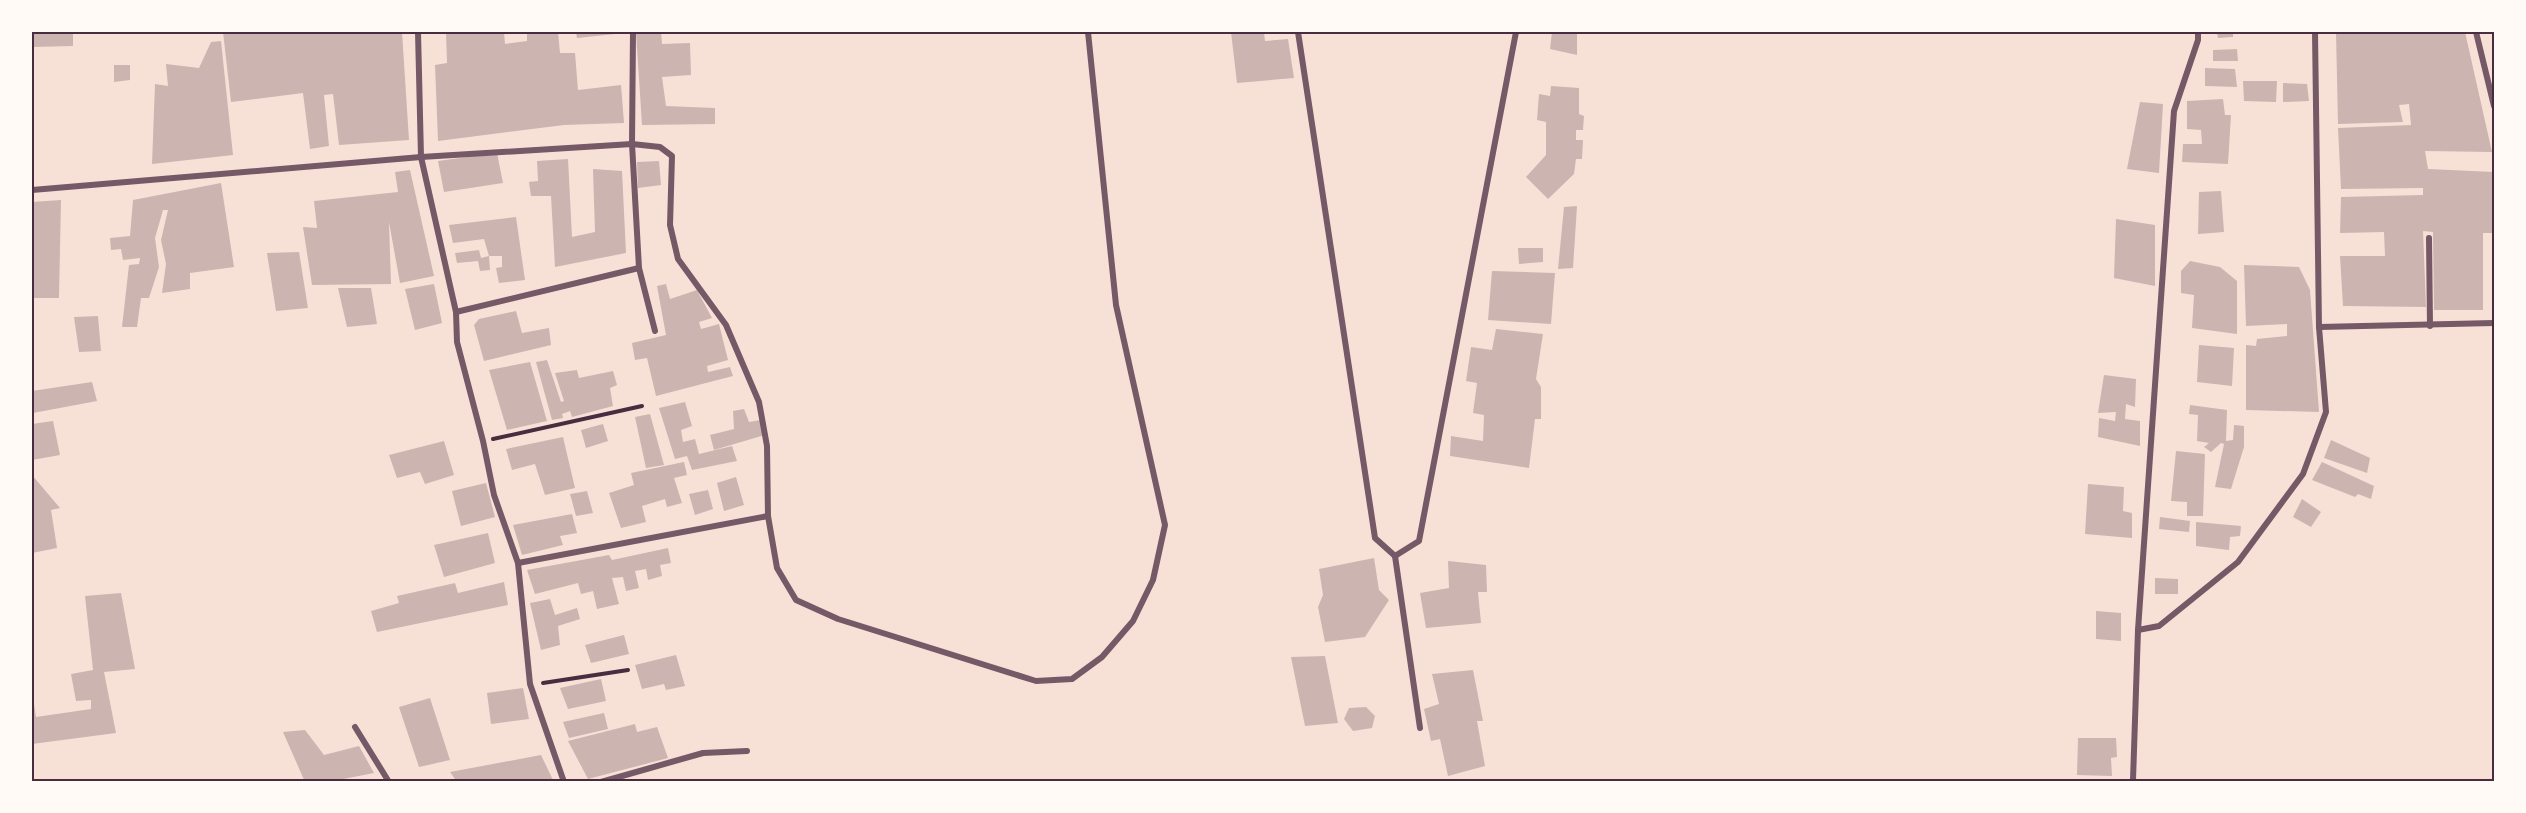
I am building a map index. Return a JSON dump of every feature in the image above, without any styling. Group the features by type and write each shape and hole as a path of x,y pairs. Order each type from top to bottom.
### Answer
{"street":[{"path":"418,32 421,157 456,312 457,342 483,441 494,495 518,563 530,684 564,782"},
{"path":"633,32 632,144 639,268 655,332"},
{"path":"32,190 421,157 632,144 660,147 672,156 670,225 678,259 726,325 759,402 767,446 768,516 777,568 796,600 838,619 1036,681 1072,679 1102,657 1133,621 1153,580 1165,525 1116,305 1088,32"},
{"path":"1298,32 1375,538 1395,556 1420,728"},
{"path":"1395,556 1419,541 1516,32"},
{"path":"2133,780 2138,630 2174,111 2198,40 2198,32"},
{"path":"2138,630 2159,626 2238,562 2303,474 2326,412 2319,327 2315,32"},
{"path":"2476,32 2492,83 2494,106"},
{"path":"2429,238 2430,326"},
{"path":"456,312 639,268"},
{"path":"2319,327 2494,323"},
{"path":"518,563 768,516"},
{"path":"355,727 389,782"},
{"path":"601,782 704,753 747,751"}],"path":[{"path":"483,441 642,406"},
{"path":"530,684 628,670"}],"building":[{"path":"32,32 73,32 73,46 32,47"},
{"path":"223,32 402,32 409,140 339,145 333,94 324,95 329,146 310,149 303,93 231,102"},
{"path":"446,32 504,32 505,44 527,41 527,32 558,32 560,53 575,53 578,90 621,85 624,123 564,125 438,141 435,65 447,63"},
{"path":"576,32 615,32 615,34 577,38"},
{"path":"636,32 661,32 662,44 690,43 691,75 662,77 666,106 715,108 715,124 642,125"},
{"path":"1231,32 1264,32 1265,41 1288,39 1294,78 1237,83"},
{"path":"1552,32 1577,32 1577,55 1550,49"},
{"path":"2217,32 2233,32 2233,37 2218,38"},
{"path":"2336,32 2465,32 2492,152 2425,151 2428,169 2494,172 2494,233 2483,233 2483,310 2434,310 2433,232 2423,231 2426,307 2343,306 2340,256 2385,256 2384,232 2340,233 2341,197 2423,195 2423,188 2341,189 2338,128 2411,125 2409,104 2399,105 2403,122 2338,124"},
{"path":"221,41 233,155 152,164 155,84 168,86 166,64 199,68 211,42"},
{"path":"2237,49 2238,61 2213,61 2213,50"},
{"path":"114,65 130,65 130,80 114,82"},
{"path":"2205,68 2235,69 2237,87 2205,86"},
{"path":"2243,81 2277,81 2276,102 2244,101"},
{"path":"2283,83 2307,84 2309,101 2283,102"},
{"path":"1551,86 1579,88 1579,114 1584,116 1583,130 1576,130 1576,140 1583,140 1582,159 1576,159 1574,174 1548,199 1526,177 1546,155 1546,122 1537,120 1539,94 1550,96"},
{"path":"2223,99 2225,115 2231,115 2228,164 2182,162 2183,144 2202,144 2201,130 2187,129 2187,101"},
{"path":"2140,102 2163,104 2159,173 2127,169"},
{"path":"497,153 503,183 444,192 438,161"},
{"path":"568,159 572,237 595,232 593,169 622,171 626,253 555,267 551,196 531,196 529,182 538,181 537,161"},
{"path":"659,161 661,185 638,188 637,162"},
{"path":"410,170 434,276 400,283 389,222 391,284 312,285 303,227 317,228 314,201 398,192 395,172"},
{"path":"221,183 234,267 190,273 190,289 162,293 166,264 161,240 168,210 163,210 155,238 159,267 149,298 141,298 137,327 122,327 129,265 139,264 140,258 123,260 121,249 111,250 110,238 130,236 133,200"},
{"path":"2221,191 2224,232 2198,234 2199,192"},
{"path":"61,200 59,298 32,298 32,202"},
{"path":"1577,206 1573,268 1558,269 1564,207"},
{"path":"516,217 525,280 499,283 496,268 502,267 502,256 489,256 484,239 453,243 449,225"},
{"path":"2116,219 2155,225 2155,286 2114,278"},
{"path":"1518,248 1543,248 1543,262 1519,264"},
{"path":"479,250 481,258 489,256 490,270 480,271 478,261 457,263 455,253"},
{"path":"299,252 308,308 276,311 267,253"},
{"path":"2190,261 2220,267 2237,281 2237,334 2192,328 2194,295 2181,293 2181,271"},
{"path":"2244,265 2299,267 2310,290 2319,412 2246,410 2246,345 2256,346 2257,339 2287,336 2287,324 2246,326"},
{"path":"1492,271 1555,273 1551,324 1488,320"},
{"path":"434,284 442,323 415,330 405,289"},
{"path":"666,284 670,299 697,290 712,318 699,322 701,329 719,324 728,360 707,366 708,372 730,367 733,376 656,396 647,358 635,360 632,343 666,335 657,286"},
{"path":"338,288 371,288 377,324 347,327"},
{"path":"516,311 522,333 549,328 551,345 484,361 474,325 479,319"},
{"path":"98,316 101,351 79,352 74,317"},
{"path":"1496,329 1543,334 1536,379 1541,387 1541,419 1535,419 1529,468 1450,456 1451,436 1483,441 1484,415 1473,413 1477,383 1466,381 1471,347 1492,350"},
{"path":"2199,345 2234,348 2232,386 2197,382"},
{"path":"547,360 561,402 564,401 555,373 577,370 579,378 613,371 617,385 610,388 613,406 572,417 570,411 562,414 563,418 552,420 536,362"},
{"path":"530,362 547,421 507,430 489,370"},
{"path":"2104,375 2136,379 2135,407 2126,404 2125,419 2140,421 2140,446 2098,437 2099,418 2115,421 2116,412 2098,413"},
{"path":"92,382 97,401 33,413 32,391"},
{"path":"685,402 692,426 681,430 683,442 695,439 699,454 732,446 737,461 692,470 687,456 675,459 659,408"},
{"path":"2190,405 2227,410 2226,441 2233,440 2234,425 2244,426 2244,447 2231,489 2215,487 2224,444 2221,443 2211,452 2204,447 2209,443 2197,441 2198,415 2189,414"},
{"path":"744,409 749,422 761,420 765,435 714,450 710,435 734,429 733,411"},
{"path":"650,414 664,465 646,468 635,417"},
{"path":"53,421 60,455 32,460 32,424"},
{"path":"603,424 608,441 586,448 581,430"},
{"path":"563,437 575,488 545,495 535,464 512,470 506,449"},
{"path":"2331,440 2370,458 2367,473 2324,458"},
{"path":"444,441 454,475 425,484 420,472 397,478 389,455"},
{"path":"2176,451 2205,454 2203,516 2187,516 2187,502 2171,501"},
{"path":"684,462 687,475 674,478 682,503 667,507 665,499 642,506 646,522 621,528 609,493 634,485 631,473"},
{"path":"2322,462 2374,486 2371,499 2358,494 2355,497 2312,480"},
{"path":"32,475 60,508 51,510 57,548 32,553"},
{"path":"736,477 744,505 724,511 717,483"},
{"path":"486,483 495,517 461,526 452,491"},
{"path":"2088,484 2124,487 2123,511 2132,513 2132,538 2085,534"},
{"path":"708,490 713,509 695,515 689,494"},
{"path":"587,491 593,513 576,516 570,494"},
{"path":"2302,499 2321,512 2311,527 2293,517"},
{"path":"572,514 577,533 560,536 563,545 522,555 513,525"},
{"path":"2160,517 2190,521 2189,532 2159,529"},
{"path":"2196,522 2241,526 2240,536 2230,537 2229,550 2196,546"},
{"path":"488,533 495,563 444,577 434,545"},
{"path":"668,548 671,563 660,565 662,576 648,580 646,569 635,571 639,588 626,591 623,577 612,578 619,604 597,609 593,591 581,594 578,583 535,594 527,570 609,555 612,560"},
{"path":"1374,558 1379,590 1389,600 1365,637 1325,642 1318,607 1323,595 1319,569"},
{"path":"1448,561 1486,565 1487,592 1478,592 1481,623 1426,628 1420,593 1449,588"},
{"path":"2155,578 2178,579 2178,594 2155,594"},
{"path":"504,582 508,605 377,632 371,611 399,603 397,596 455,583 458,593"},
{"path":"121,593 135,669 104,672 116,733 32,744 32,691 36,717 91,709 91,700 76,701 71,674 93,670 85,596"},
{"path":"550,599 555,615 577,608 580,619 558,626 560,645 541,650 530,603"},
{"path":"2096,611 2121,613 2121,641 2096,639"},
{"path":"624,635 629,654 591,663 585,645"},
{"path":"676,655 685,686 666,690 664,684 642,689 635,665"},
{"path":"1325,656 1338,723 1305,726 1291,657"},
{"path":"1473,670 1483,721 1477,721 1485,766 1448,776 1440,739 1431,741 1424,709 1439,704 1432,674"},
{"path":"601,679 606,701 568,709 560,688"},
{"path":"523,688 529,719 491,724 487,693"},
{"path":"430,698 450,760 419,767 399,707"},
{"path":"1366,707 1375,716 1372,728 1353,731 1344,719 1349,708"},
{"path":"604,713 608,729 569,738 563,722"},
{"path":"635,724 637,732 657,727 668,758 588,779 568,741"},
{"path":"305,730 324,755 359,746 374,773 328,782 305,782 283,732"},
{"path":"2078,738 2116,738 2117,757 2111,758 2112,776 2077,775"},
{"path":"541,755 554,782 457,782 450,772"}]}
